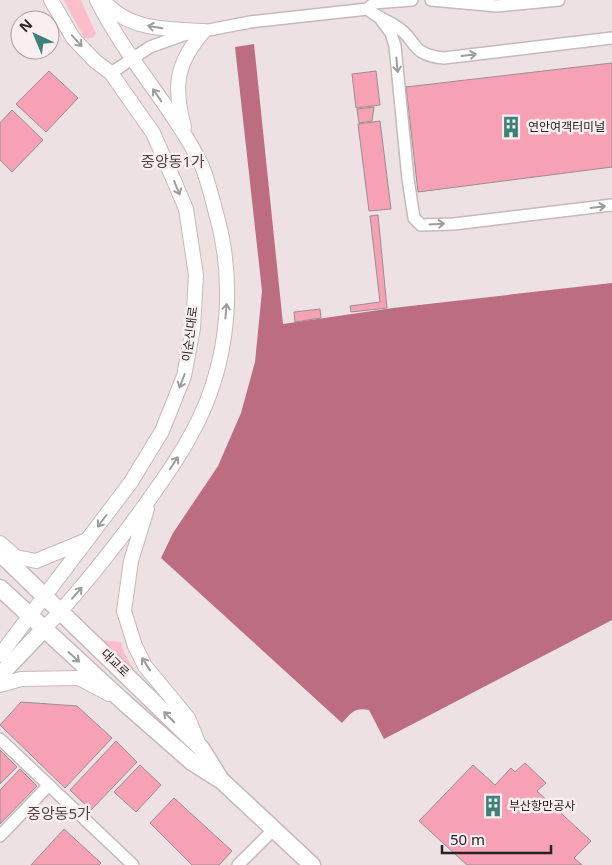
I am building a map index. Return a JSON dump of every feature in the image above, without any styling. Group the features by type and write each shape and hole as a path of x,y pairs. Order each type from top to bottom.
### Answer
{"main road":[{"name":"대교로","path":"0,553 201,748 222,782"},
{"name":"대교로","path":"0,588 127,705 192,762 222,782 312,865"},
{"path":"0,674 44,629"}],"street":[{"name":"이순신대로","path":"0,655 131,482 162,431 184,376 193,328 196,275 186,209 175,183 153,133 112,73 95,60 73,38 51,0"},
{"path":"44,629 101,566 178,458 205,406 223,349 228,287 222,237 202,167 106,19 97,0"},
{"path":"103,0 123,18 154,28 204,31"},
{"path":"112,73 150,47 183,35 250,22 412,0"},
{"path":"431,0 497,6 559,0"},
{"path":"373,4 391,33 395,46 408,179 414,218 421,225 454,224 612,205"},
{"path":"382,20 402,31 419,50 428,56 444,58 612,38"},
{"path":"189,145 178,105 179,70 192,45 204,31"},
{"path":"151,497 131,561 124,611 135,646 146,666 188,718 201,748"},
{"path":"0,543 16,557 36,561 88,540"},
{"path":"0,685 20,679 79,678 127,705"},
{"path":"0,739 133,865"},
{"path":"0,836 49,785"},
{"path":"238,865 274,829"}],"shaded area":[{"path":"64,0 81,0 96,34 92,38 84,38"},
{"path":"254,44 283,324 393,308 612,283 612,620 384,739 369,710 356,710 342,723 161,558 173,533 218,466 241,413 255,362 262,291 235,47"},
{"path":"99,640 121,642 125,655 134,669 129,671"}],"building":[{"name":"연안여객터미널","path":"612,63 612,167 418,192 406,87"},
{"path":"49,71 78,98 46,132 16,104"},
{"path":"376,71 380,105 356,108 352,74"},
{"path":"374,107 372,121 359,123 357,109"},
{"path":"12,110 43,140 12,172 0,160 0,123"},
{"path":"380,121 391,209 369,211 358,124"},
{"path":"378,215 387,308 351,312 350,306 380,302 370,216"},
{"path":"320,309 321,318 295,322 294,312"},
{"path":"21,702 77,706 112,738 65,788 0,725"},
{"path":"116,741 137,762 91,810 70,790"},
{"path":"0,750 17,767 0,784"},
{"name":"부산항만공사","path":"525,763 546,783 537,791 591,841 574,858 582,865 467,865 419,821 473,765 495,785 511,768 515,772"},
{"path":"140,765 161,785 136,812 114,792"},
{"path":"20,769 37,786 0,824 0,790"},
{"path":"174,798 232,851 219,865 192,865 150,823"},
{"path":"64,829 101,863 99,865 31,865"}],"place":[{"name":"연안여객터미널","path":"511,127"},
{"name":"부산항만공사","path":"493,806"}],"district":[{"name":"중앙동1가","path":"173,162"},
{"name":"중앙동5가","path":"59,814"}]}
